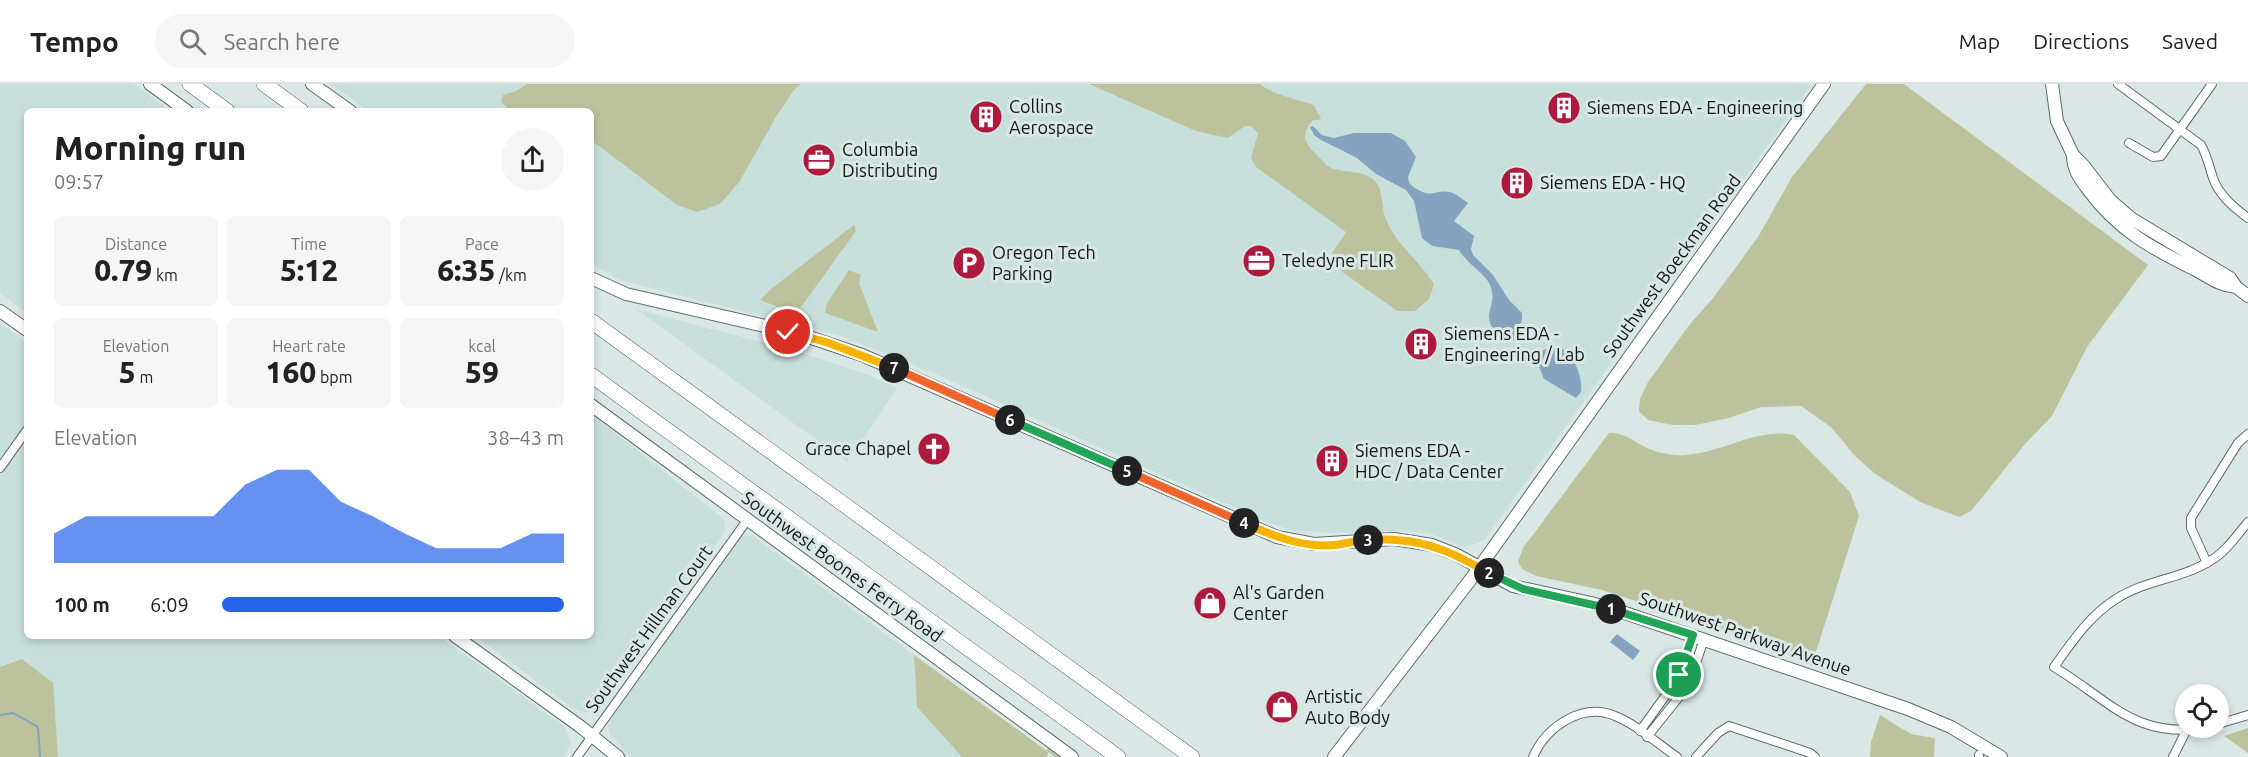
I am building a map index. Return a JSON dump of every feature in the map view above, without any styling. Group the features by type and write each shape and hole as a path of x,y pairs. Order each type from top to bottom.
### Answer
{"highway":[{"path":"190,84 223,108"},
{"path":"264,84 297,108"},
{"path":"594,323 1192,757"},
{"path":"594,377 1118,757"}],"street":[{"path":"150,84 183,108"},
{"path":"312,84 346,108"},
{"name":"Southwest Boeckman Road","path":"1334,757 1479,568 1824,84"},
{"path":"2052,84 2057,121 2073,155 2110,200 2132,219 2230,278 2236,287 2248,296"},
{"path":"2118,84 2201,145 2219,191 2247,214"},
{"path":"2129,142 2146,154 2157,158 2161,156 2212,84"},
{"name":"Southwest Parkway Avenue","path":"594,280 637,297 800,334 846,349 899,370 1253,527 1288,540 1322,545 1367,540 1414,542 1443,549 1513,586 1600,605 1922,714 1967,735 2001,757"},
{"path":"0,311 24,328"},
{"name":"Southwest Boones Ferry Road","path":"594,407 1072,757"},
{"path":"0,468 24,434"},
{"path":"2207,563 2191,528 2190,518 2238,443 2248,434"},
{"name":"Southwest Hillman Court","path":"577,757 748,519"},
{"path":"2175,730 2161,729 2126,716 2054,667 2084,626 2116,598 2144,584 2207,563 2230,545 2248,522"},
{"path":"1643,734 1676,681 1699,637"},
{"path":"459,639 592,735 618,757"},
{"path":"1533,757 1543,739 1557,725 1579,714 1612,714 1677,757"},
{"path":"2229,721 2248,715"},
{"path":"1696,757 1718,733 1729,726 1810,753 1815,757"},
{"path":"2173,757 2182,738"}],"shaded area":[{"path":"0,84 134,84 166,108 24,108 24,311 0,293"},
{"path":"331,84 1812,84 1485,539 1463,547 1432,534 1407,531 1334,533 1293,531 1267,522 931,372 841,336 620,280 594,266 594,108 364,108"},
{"path":"636,309 799,352 866,374 897,388 847,462"},
{"path":"0,323 24,341 24,639 443,639 565,727 571,743 564,757 0,757"},
{"path":"594,416 724,519 725,532 601,706 587,713 574,709 479,639 594,639"},
{"path":"745,535 753,536 914,655 917,707 962,757 630,757 610,734 608,725 738,538"}],"green space":[{"path":"527,84 801,84 794,90 776,117 740,181 720,204 697,212 677,205 594,142 594,108 508,108 501,102 503,95"},
{"path":"1089,84 1260,84 1278,94 1314,105 1321,119 1312,121 1306,132 1306,141 1331,168 1360,173 1375,181 1380,189 1389,227 1434,284 1429,299 1415,311 1397,311 1327,261 1346,232 1256,167 1251,158 1258,133 1251,126 1245,126 1228,138 1196,131"},
{"path":"1866,84 1904,84 2148,265 2087,347 2052,416 2025,444 1971,511 1959,517 1920,502 1874,473 1854,455 1832,428 1801,406 1761,407 1729,418 1695,425 1673,425 1648,420 1639,411 1640,399 1648,382 1758,237 1792,177"},
{"path":"854,225 856,231 796,314 760,300 771,289"},
{"path":"849,270 861,275 859,283 878,332 825,313 827,303"},
{"path":"1609,433 1626,436 1655,451 1680,455 1698,454 1766,435 1794,435 1850,492 1859,516 1817,649 1810,658 1602,590 1536,576 1522,569 1518,562 1523,548"},
{"path":"914,655 1047,751 1048,745 1063,757 1055,757 1048,752 1047,757 962,757 917,707"},
{"path":"22,659 53,683 58,757 0,757 0,667"},
{"path":"1880,715 1911,734 1935,738 1934,757 1870,757 1871,742"},
{"path":"2248,728 2248,753 2227,738 2229,738 2229,734"}],"water":[{"path":"1313,126 1322,135 1334,138 1354,133 1391,133 1405,141 1416,157 1408,177 1412,186 1430,194 1450,192 1468,203 1454,221 1474,236 1471,249 1473,255 1493,275 1509,300 1522,313 1516,340 1504,340 1491,324 1489,312 1492,293 1485,277 1459,250 1432,246 1422,238 1414,201 1406,190 1376,174 1357,158 1321,140 1314,135 1310,127"},
{"path":"1558,346 1569,354 1579,373 1581,392 1576,398 1544,379 1538,364 1543,350"},
{"path":"1617,634 1640,651 1633,660 1610,642"}],"waterway":[{"path":"0,715 13,713 38,727 40,757"}],"place":[{"name":"Siemens EDA - Engineering","path":"1564,108"},
{"name":"Collins Aerospace","path":"986,117"},
{"name":"Columbia Distributing","path":"819,160"},
{"name":"Siemens EDA - HQ","path":"1517,183"},
{"name":"Teledyne FLIR","path":"1259,261"},
{"name":"Oregon Tech Parking","path":"969,263"},
{"name":"Siemens EDA - Engineering / Lab","path":"1421,344"},
{"name":"Grace Chapel","path":"934,449"},
{"name":"Siemens EDA - HDC / Data Center","path":"1332,461"},
{"name":"Al's Garden Center","path":"1210,603"},
{"name":"Artistic Auto Body","path":"1282,707"}],"route":[{"path":"788,332 826,342 882,363 1277,537 1306,544 1322,545 1394,539 1432,545 1455,554 1513,586 1600,605 1693,635 1679,675"}]}
